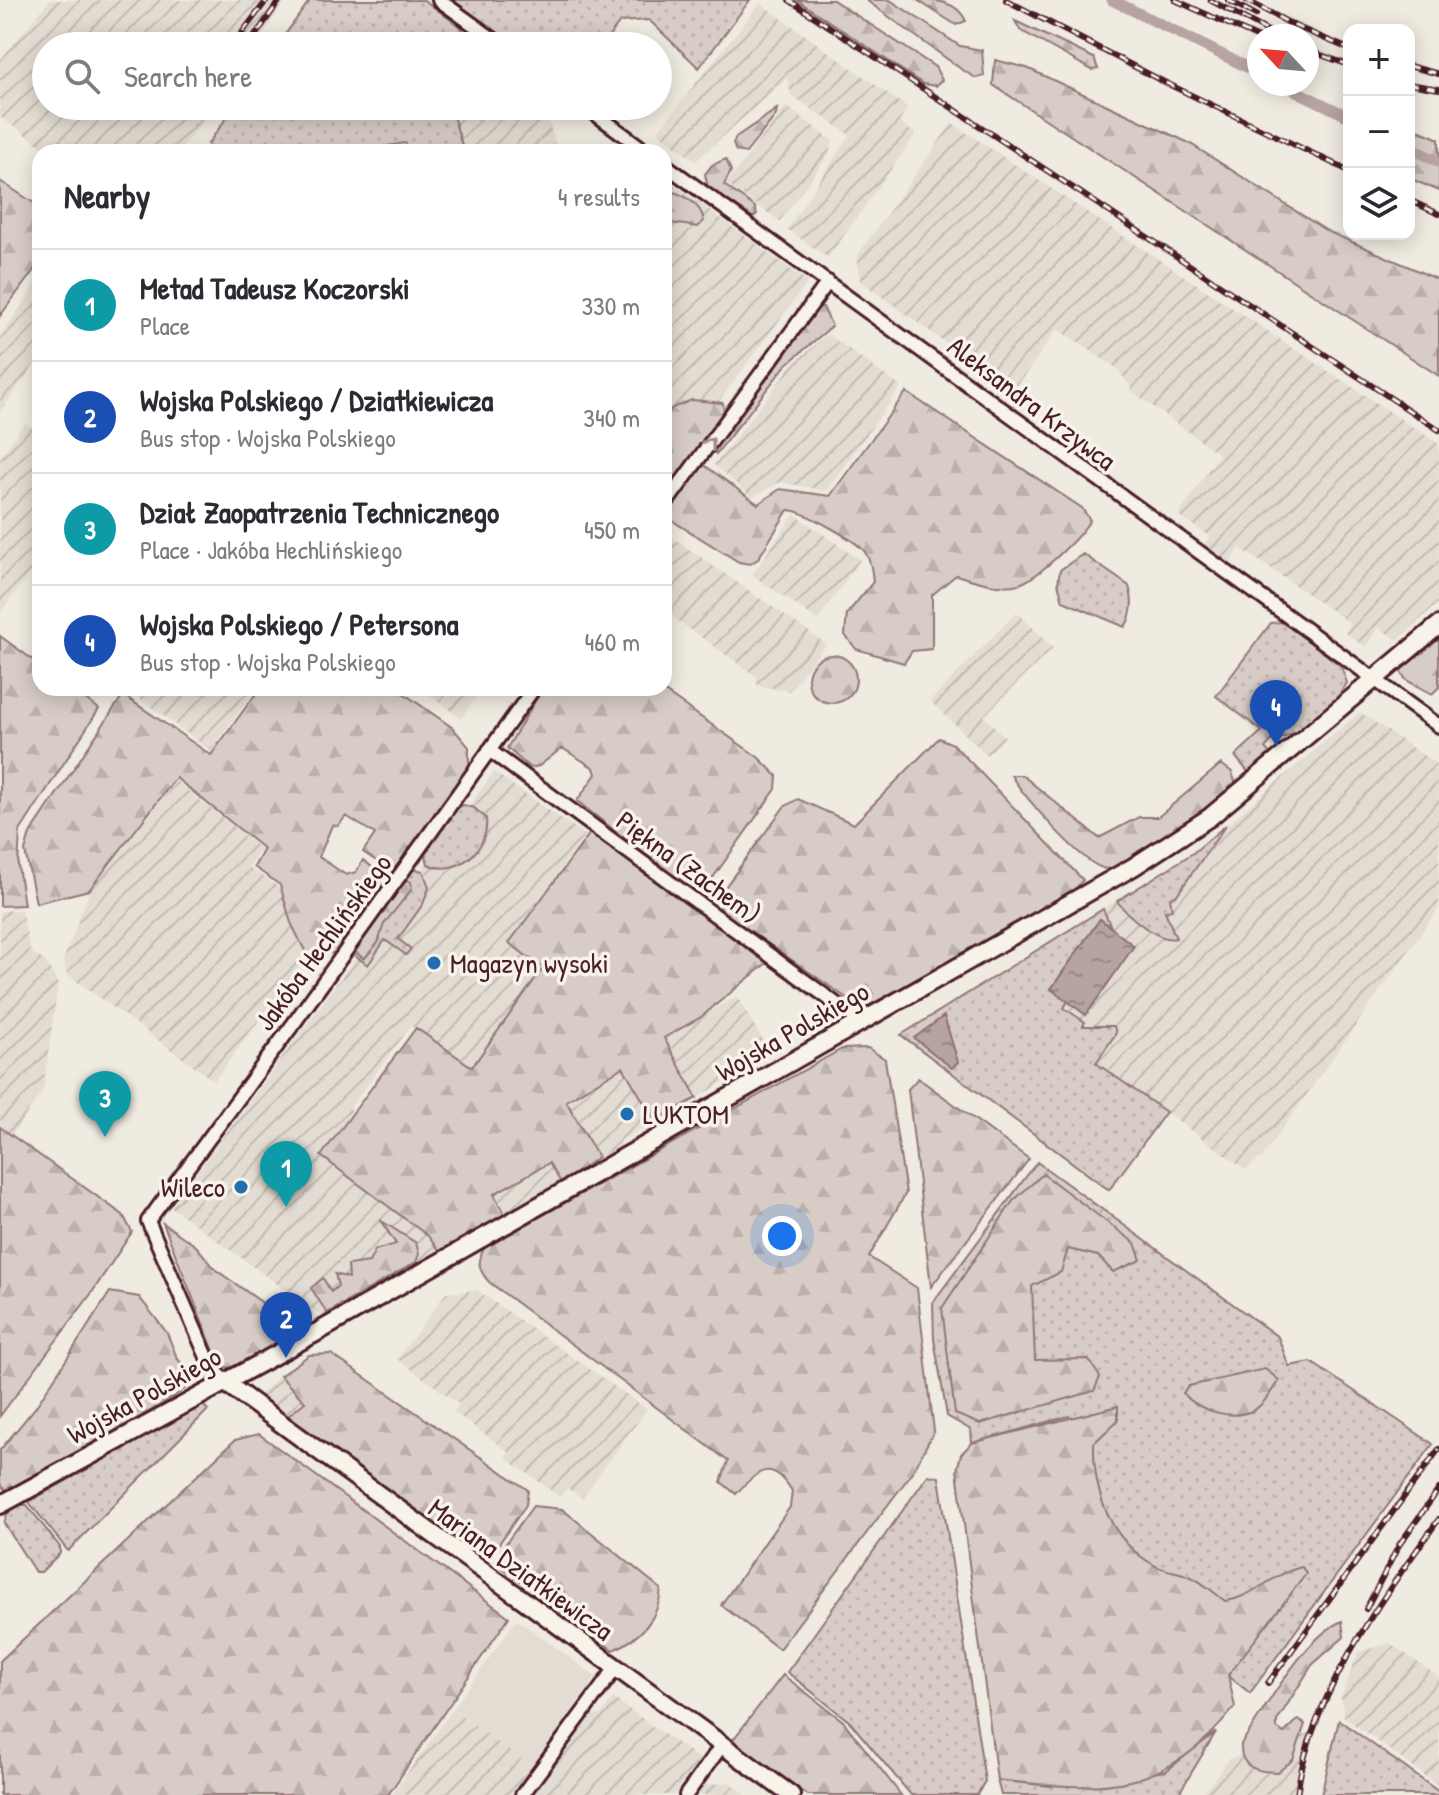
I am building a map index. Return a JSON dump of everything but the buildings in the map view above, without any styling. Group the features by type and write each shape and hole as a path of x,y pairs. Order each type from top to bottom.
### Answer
{"street":[{"path":"439,0 484,32"},
{"path":"604,120 636,144"},
{"name":"Aleksandra Krzywca","path":"672,170 1106,488 1439,726"},
{"path":"672,495 828,282"},
{"name":"Wojska Polskiego","path":"0,1505 452,1256 1133,867 1210,817 1439,625"},
{"name":"Jakóba Hechlińskiego","path":"223,1381 207,1357 148,1221 528,696"},
{"name":"Piękna (Zachem)","path":"489,750 861,1022"},
{"name":"Mariana Dziatkiewicza","path":"223,1381 791,1795"},
{"path":"522,1795 615,1669"},
{"path":"686,1795 722,1745"}],"shaded area":[{"path":"50,0 287,0 265,32 32,32 32,120 204,120 185,144 39,144 0,117 0,60"},
{"path":"760,3 908,108 899,122 916,134 828,258 787,229 850,135 791,95 787,78 696,161 657,132 667,120 672,120 672,113"},
{"path":"786,106 833,141 828,156 780,221 726,184"},
{"path":"455,120 548,120 556,144 462,144"},
{"path":"952,123 1439,444 1439,602 1398,640 1379,628 1366,647 1345,633 1350,624 1347,621 1240,548 1228,566 1202,548 1210,536 1178,516 1219,454 1134,393 1118,369 1057,329 1018,385 1007,387 860,281 857,256"},
{"path":"672,183 808,282 672,464"},
{"path":"32,290 32,368 0,412 0,336"},
{"path":"828,334 901,387 826,491 780,482 752,497 714,465 793,364"},
{"path":"25,423 32,428 32,570 0,613 0,457"},
{"path":"794,514 860,560 818,620 752,575"},
{"path":"672,537 826,644 789,691 757,686 757,677 672,617"},
{"path":"1017,612 1053,648 984,716 1005,737 987,755 930,701"},
{"path":"137,696 250,696 211,751"},
{"path":"431,696 476,696 461,718"},
{"path":"1360,712 1439,766 1439,908 1263,1156 1246,1170 1089,1057 1037,1136 901,1035 1193,853"},
{"path":"494,772 585,835 509,942 544,968 472,1067 411,1026 350,1108 354,1112 321,1156 428,1236 440,1252 324,1318 171,1207"},
{"path":"176,781 261,849 249,867 332,923 214,1081 67,974 63,961 89,892"},
{"path":"21,910 31,952 46,962 58,984 43,1090 8,1141 0,1134 0,911"},
{"path":"737,996 771,1054 697,1098 664,1038"},
{"path":"623,1067 655,1121 621,1140 621,1148 598,1157 565,1101"},
{"path":"549,1163 562,1184 505,1216 493,1195"},
{"path":"477,1290 647,1409 582,1498 567,1488 560,1497 506,1458 509,1452 454,1412 459,1404 397,1359 446,1293"},
{"path":"280,1376 305,1402 283,1420 259,1395"},
{"path":"517,1619 596,1677 531,1767 453,1709"},
{"path":"1390,1643 1439,1677 1439,1786 1344,1717 1341,1697 1358,1652"},
{"path":"613,1698 700,1759 674,1795 533,1795 592,1715 601,1715"},
{"path":"453,1709 531,1767 511,1795 392,1795"},
{"path":"1310,1733 1293,1795 1202,1795 1229,1759"},
{"path":"729,1782 746,1795 695,1795 703,1785"}],"green space":[{"path":"310,0 424,0 463,29 461,32 287,32"},
{"path":"453,0 750,0 699,68 672,42 672,32 662,32 649,20 620,22 612,32 496,32"},
{"path":"797,0 833,0 935,67 942,80 936,86 923,84"},
{"path":"866,0 890,0 960,46 982,50 984,76 976,78 961,69"},
{"path":"917,0 938,1 952,6 966,21 956,25"},
{"path":"1015,21 1094,58 1098,69 1092,70 1020,30"},
{"path":"995,60 1027,68 1189,143 1343,240 1439,280 1439,376 993,85"},
{"path":"777,109 776,115 746,153 736,151 733,144 736,137"},
{"path":"225,120 454,120 462,144 405,143 208,144"},
{"path":"1415,129 1439,139 1439,191 1415,181"},
{"path":"726,159 731,171 724,185 755,207 757,214 753,217 708,188 705,174 712,165"},
{"path":"0,181 32,202 32,273 0,316"},
{"path":"672,192 699,209 704,221 698,227 672,223"},
{"path":"818,307 823,307 832,326 786,365 716,454 712,448"},
{"path":"906,392 1082,508 1090,520 1058,556 1027,581 995,585 956,575 932,595 932,649 912,651 904,663 856,649 845,635 847,614 873,582 865,552 840,533 788,510 758,559 750,564 739,562 672,520 672,501 696,467 704,465 758,504 780,489 830,496"},
{"path":"692,400 723,403 724,411 672,484 672,408"},
{"path":"1083,554 1129,586 1132,607 1125,627 1063,601 1058,583 1060,570"},
{"path":"1284,622 1341,666 1347,683 1315,719 1294,733 1272,740 1265,748 1271,755 1256,770 1248,772 1235,756 1262,731 1216,696 1271,623"},
{"path":"0,636 32,659 32,696 82,696 99,709 20,831 18,866 24,905 0,906"},
{"path":"1439,639 1439,687 1432,694 1406,680 1400,670"},
{"path":"832,655 841,656 849,662 855,670 855,688 849,696 841,702 832,703 823,702 815,696 809,688 808,679 809,670 815,662 823,656"},
{"path":"122,696 211,755 254,696 407,696 453,728 469,747 469,769 394,873 363,852 375,834 346,816 338,826 332,825 319,857 346,875 356,872 363,860 390,881 338,952 308,957 291,923 280,885 254,867 264,849 176,778 89,890 36,903 25,851 30,834"},
{"path":"538,696 670,696 758,757 777,776 776,789 705,889 688,888 577,801 596,774 594,768 562,748 539,766 530,768 507,748"},
{"path":"939,738 953,744 1083,880 1071,894 872,1004 858,1006 720,910 723,890 784,807 798,799 854,824"},
{"path":"1221,764 1232,772 1236,785 1154,847 1107,869 1084,857 1070,844 1040,813 1011,775 1022,775 1099,838 1139,817 1158,817"},
{"path":"463,805 474,808 486,818 483,840 477,850 460,864 439,867 428,864 428,847 436,830"},
{"path":"1226,825 1176,896 1170,897 1172,910 1165,911 1176,938 1152,932 1117,901 1193,853"},
{"path":"590,833 768,962 701,1017 664,1038 697,1098 655,1121 623,1067 566,1101 598,1157 562,1184 549,1163 494,1194 505,1216 440,1252 428,1236 321,1156 416,1028 472,1067 543,968 509,943"},
{"path":"415,869 423,871 429,887 423,904 398,939 411,949 406,955 385,940 368,965 355,956 354,949 407,873"},
{"path":"403,877 411,882 412,889 384,924 378,943 364,959 353,950"},
{"path":"1103,909 1111,927 1100,919 1051,989 1068,1001 1064,1008 1085,1022 1083,1026 1114,1026 1116,1033 1096,1063 1166,1112 1109,1190 901,1035"},
{"path":"868,1048 885,1059 906,1193 869,1257 917,1288 934,1431 912,1473 779,1649 721,1605 790,1507 792,1491 785,1481 778,1474 764,1471 736,1494 721,1482 728,1461 489,1282 480,1262 484,1248 842,1049"},
{"path":"918,1078 1029,1159 931,1287 908,1089"},
{"path":"0,1127 123,1215 132,1232 91,1294 0,1416"},
{"path":"1037,1162 1278,1337 1289,1366 1311,1362 1433,1444 1250,1693 1116,1587 1069,1416 972,1443 971,1430 947,1416 934,1339 933,1302"},
{"path":"1043,1174 1135,1243 1141,1260 1113,1272 1098,1256 1068,1249 1061,1272 1032,1286 1035,1360 1088,1359 1100,1377 1094,1391 980,1424 955,1414 942,1308 1013,1201"},
{"path":"380,1220 416,1243 419,1254 416,1262 327,1313 311,1288 323,1278 331,1292 338,1286 335,1274 349,1278 348,1265 369,1262 375,1250 396,1244"},
{"path":"163,1223 196,1246 216,1270 284,1318 303,1327 232,1368 220,1366"},
{"path":"110,1292 139,1297 167,1333 177,1358 196,1381 150,1411 7,1492 0,1484 0,1450 35,1408"},
{"path":"331,1354 528,1490 526,1505 486,1562 283,1420 305,1402 280,1376 309,1355"},
{"path":"1265,1369 1279,1380 1261,1404 1245,1413 1226,1414 1206,1409 1183,1393 1189,1386"},
{"path":"202,1404 208,1410 68,1551 29,1502"},
{"path":"1118,1406 1118,1420 1094,1443 1094,1461 1107,1513 1115,1528 1138,1555 1158,1567 1194,1578 1225,1601 1244,1595 1292,1570 1302,1567 1306,1574 1228,1675 1235,1707 1209,1736 1183,1757 1157,1772 1130,1781 1100,1785 1069,1786 997,1780 957,1470 961,1454 972,1443"},
{"path":"259,1434 509,1617 388,1795 0,1795 0,1661 235,1440"},
{"path":"928,1475 939,1477 985,1781 977,1795 911,1795 850,1722 787,1672"},
{"path":"18,1505 27,1505 60,1547 60,1553 41,1572 35,1572 4,1523 7,1514"},
{"path":"533,1506 562,1509 661,1589 652,1618 640,1634 613,1650 500,1566 501,1550"},
{"path":"1342,1621 1344,1637 1312,1665 1277,1721 1277,1728 1284,1733 1298,1720 1305,1724 1293,1760 1278,1772 1264,1771 1247,1764 1241,1744 1273,1695 1299,1658 1327,1630"},
{"path":"783,1675 843,1721 901,1795 807,1795 732,1741"},
{"path":"1339,1720 1439,1792 1439,1795 1321,1795"},
{"path":"1216,1732 1178,1795 1001,1795 997,1780 1050,1786 1166,1771"}],"water":[{"path":"1100,919 1134,946 1086,1015 1051,989"},
{"path":"944,1016 958,1062 952,1068 914,1038"}],"waterway":[{"path":"1112,0 1247,67"},
{"path":"1306,96 1343,114"},
{"path":"1415,150 1439,162"}],"railway":[{"path":"243,32 267,0"},
{"path":"258,32 280,0"},
{"path":"789,0 1439,430"},
{"path":"1006,0 1164,82 1343,168"},
{"path":"1175,0 1247,33"},
{"path":"1210,0 1255,24"},
{"path":"1228,0 1256,15"},
{"path":"1246,0 1343,46"},
{"path":"1319,54 1343,63"},
{"path":"1415,68 1439,74"},
{"path":"1415,85 1439,89"},
{"path":"1415,203 1439,214"},
{"path":"1268,1683 1439,1449"},
{"path":"1366,1609 1399,1545 1439,1489"},
{"path":"1297,1795 1304,1758 1332,1685 1373,1615 1439,1519"}],"place":[{"name":"Wojska Polskiego / Petersona","path":"1276,746"},
{"name":"Magazyn wysoki","path":"434,963"},
{"name":"LUKTOM","path":"627,1114"},
{"name":"Dział Zaopatrzenia Technicznego","path":"105,1137"},
{"name":"Wileco","path":"241,1187"},
{"name":"Metad Tadeusz Koczorski","path":"286,1207"},
{"name":"Wojska Polskiego / Dziatkiewicza","path":"286,1358"}]}
